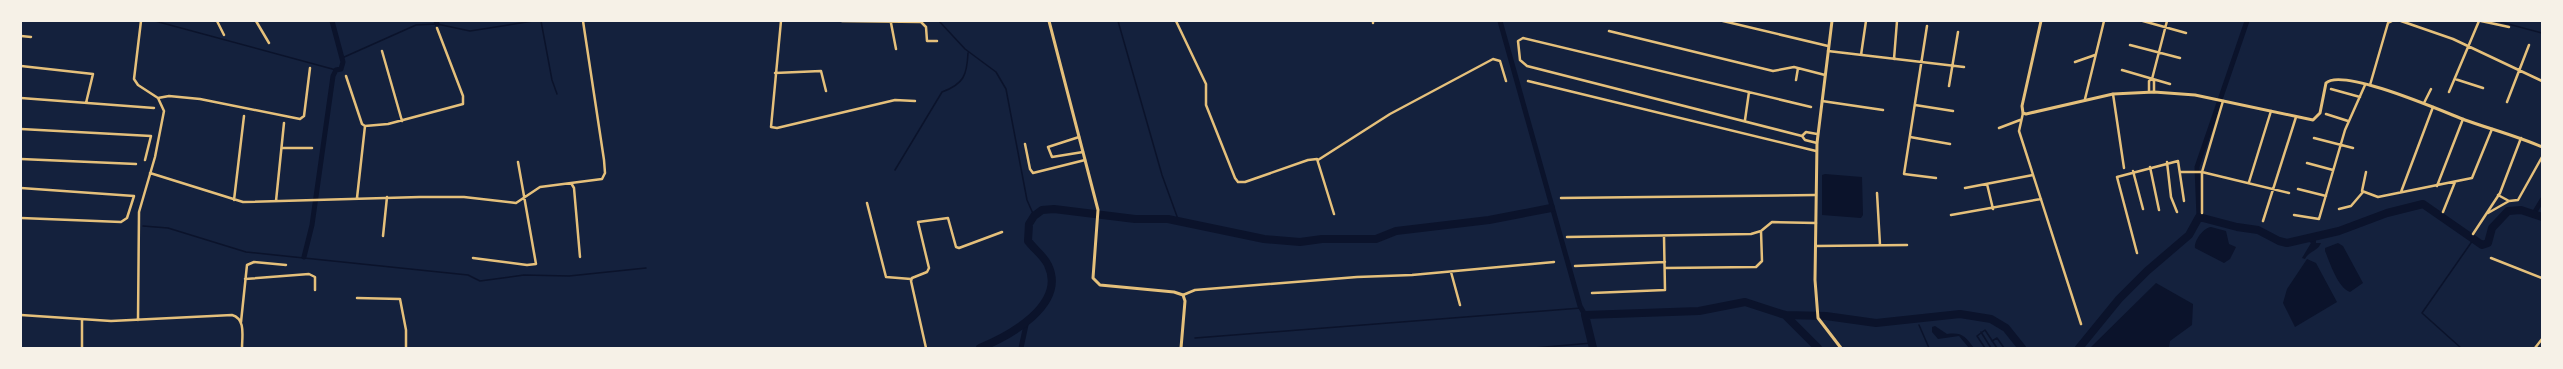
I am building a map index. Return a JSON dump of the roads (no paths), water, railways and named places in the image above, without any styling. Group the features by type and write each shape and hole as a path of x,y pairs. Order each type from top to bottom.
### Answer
{"street":[{"path":"138,320 138,222 164,117 163,106 158,98 138,85 134,75 141,21"},
{"path":"217,21 224,35"},
{"path":"256,21 270,43"},
{"path":"150,173 234,200 276,201 387,197 464,197 516,203 525,198 536,188 597,181 604,177 605,173 584,21"},
{"path":"781,21 770,122 771,127 777,128 895,100 915,101"},
{"path":"842,21 891,23 921,22 926,27 927,41 937,41"},
{"path":"1049,21 1098,210 1092,275 1094,281 1100,285 1174,292 1183,295 1195,290 1451,272 1554,262"},
{"path":"1176,21 1206,84 1206,105 1232,174 1238,182 1245,182 1308,160 1318,160 1390,114 1493,59 1500,61 1506,81"},
{"path":"1723,21 1828,46"},
{"path":"1832,21 1816,151 1815,196 1817,310 1818,318 1841,348"},
{"path":"1861,55 1866,21"},
{"path":"1894,59 1897,21"},
{"path":"2041,21 2022,106 2023,113 2020,120 2019,131 2081,324"},
{"path":"2085,99 2104,21"},
{"path":"2143,21 2186,33"},
{"path":"2149,92 2148,81 2152,78 2167,21"},
{"path":"2370,85 2388,23 2392,21"},
{"path":"2401,21 2468,46 2542,81"},
{"path":"2449,92 2480,21 2509,26"},
{"path":"891,23 896,49"},
{"path":"1927,26 1916,105 1904,174 1936,178"},
{"path":"365,126 402,121 462,105 464,102 437,28"},
{"path":"1609,31 1773,71 1790,67 1825,75"},
{"path":"1949,86 1958,32"},
{"path":"21,36 31,37"},
{"path":"1812,107 1523,38 1518,41 1520,60 1527,66 1745,120 1802,136 1805,140 1817,143"},
{"path":"2130,44 2180,58"},
{"path":"2507,102 2529,46"},
{"path":"382,51 402,121"},
{"path":"1828,51 1964,67"},
{"path":"2076,62 2095,55"},
{"path":"21,66 93,74 86,103"},
{"path":"158,98 169,96 200,99 300,119 304,116 310,68"},
{"path":"1796,80 1798,68"},
{"path":"2122,70 2170,84"},
{"path":"775,73 821,71 826,91"},
{"path":"346,76 362,124 365,126 357,198"},
{"path":"2152,78 2154,81 2154,92"},
{"path":"2023,113 2029,114 2085,99 2113,94 2154,92 2195,95 2310,120 2317,118 2328,81 2335,79 2370,85 2463,119 2521,138 2542,147"},
{"path":"2455,79 2483,88"},
{"path":"1528,81 1816,151"},
{"path":"2294,214 2319,219 2332,170 2348,121 2365,85"},
{"path":"2331,89 2360,97"},
{"path":"2424,104 2431,89"},
{"path":"1745,120 1749,92"},
{"path":"2113,94 2124,168"},
{"path":"21,98 154,108"},
{"path":"1822,101 1883,110"},
{"path":"2202,213 2199,172 2223,101"},
{"path":"1916,105 1953,111"},
{"path":"2400,192 2433,107"},
{"path":"2249,182 2271,111"},
{"path":"2326,114 2348,121"},
{"path":"234,200 244,116"},
{"path":"2263,221 2296,117"},
{"path":"2437,186 2463,119"},
{"path":"1999,128 2020,120"},
{"path":"276,201 284,123"},
{"path":"2363,192 2378,197 2455,182 2474,175 2492,128"},
{"path":"21,129 151,136 145,160"},
{"path":"1802,136 1806,132 1817,134"},
{"path":"1079,137 1048,147 1052,157 1083,152"},
{"path":"1910,137 1950,144"},
{"path":"2314,138 2352,148"},
{"path":"2474,234 2498,195 2521,138"},
{"path":"1025,144 1030,169 1033,172 1085,160"},
{"path":"282,148 312,148"},
{"path":"2487,213 2509,201 2520,198 2542,157"},
{"path":"21,159 136,164"},
{"path":"1318,160 1334,214"},
{"path":"2137,253 2117,179 2119,175 2166,162 2178,161 2181,172 2184,201"},
{"path":"473,258 527,265 536,264 518,162"},
{"path":"2166,162 2171,196 2177,212"},
{"path":"2307,163 2332,170"},
{"path":"2150,167 2159,210"},
{"path":"2133,171 2143,209"},
{"path":"2181,172 2199,172 2289,192"},
{"path":"2339,209 2351,206 2363,192 2362,188 2366,172"},
{"path":"1965,188 2033,175"},
{"path":"2443,212 2455,182"},
{"path":"571,183 574,188 580,257"},
{"path":"1987,184 1993,209"},
{"path":"21,188 134,196 128,218 121,222 21,218"},
{"path":"2298,189 2326,196"},
{"path":"1877,194 1880,245"},
{"path":"2498,195 2509,201"},
{"path":"1561,198 1815,196"},
{"path":"383,236 387,197"},
{"path":"1951,215 1993,209 2041,199"},
{"path":"867,203 886,277 911,279 927,272 929,268 918,224 920,221 948,218 956,247 959,248 1002,232"},
{"path":"1568,237 1751,234 1761,231 1772,222 1816,223"},
{"path":"1665,268 1756,267 1762,261 1761,231"},
{"path":"1592,293 1661,292 1666,287 1664,236"},
{"path":"1816,246 1907,245"},
{"path":"2491,258 2542,278"},
{"path":"1575,266 1665,262"},
{"path":"242,348 241,322 244,314 245,267 249,263 286,265"},
{"path":"1451,272 1460,305"},
{"path":"245,279 309,274 315,277 315,290"},
{"path":"911,279 926,348"},
{"path":"1181,348 1185,301 1183,295"},
{"path":"357,298 400,299 406,330 406,348"},
{"path":"21,315 82,320 138,320 227,314 236,316 241,322"},
{"path":"82,320 82,348"},
{"path":"2535,348 2542,339"}],"water":[{"path":"1822,175 1862,177 1863,215 1861,218 1822,215"},
{"path":"2211,227 2226,231 2229,244 2236,247 2230,259 2224,263 2195,248 2196,242 2200,235"},
{"path":"2316,240 2316,243 2321,243 2320,246 2305,259 2302,258 2311,243 2308,241"},
{"path":"2338,243 2343,246 2363,283 2350,292 2342,286 2338,280 2325,251 2325,248"},
{"path":"2307,259 2316,263 2337,302 2295,327 2283,303 2287,289"},
{"path":"2156,283 2193,304 2192,325 2170,341 2169,348 2090,348"},
{"path":"1935,326 1947,334 1960,334 1968,340 1974,348 1969,348 1959,336 1938,339 1932,332 1932,327"}],"waterway":[{"path":"155,21 336,70"},
{"path":"304,257 312,225 333,76 336,70 341,69 343,62 332,21"},
{"path":"342,58 416,25 437,24 470,31 533,21"},
{"path":"541,21 552,80 557,94"},
{"path":"939,21 965,49 996,72 1006,89 1027,200 1034,216"},
{"path":"1118,21 1162,175 1179,222"},
{"path":"1500,21 1580,306 1585,315"},
{"path":"2199,217 2197,167 2247,21"},
{"path":"2497,21 2542,33"},
{"path":"895,170 942,92 955,86 963,78 967,67 968,53"},
{"path":"2533,215 2542,200"},
{"path":"2079,348 2119,299 2147,271 2189,235 2199,217 2237,227 2258,230 2279,241 2287,243 2339,231 2387,213 2423,204 2482,245 2488,243 2492,228 2508,211 2521,210 2542,217"},
{"path":"980,348 1006,336 1032,317 1042,306 1049,293 1052,280 1048,265 1028,241 1029,224 1034,216 1042,210 1054,209 1135,219 1168,219 1264,239 1300,242 1322,239 1376,239 1396,231 1489,220 1551,208"},
{"path":"143,226 168,228 246,252 468,275 480,281 524,275 569,276 646,268"},
{"path":"2461,348 2422,313 2473,240"},
{"path":"1593,348 1585,315 1699,311 1745,302 1785,315 1826,316 1876,323 1960,314 1991,319 2006,328 2022,348"},
{"path":"1195,338 1581,308"},
{"path":"1785,315 1818,348"},
{"path":"1021,348 1026,325"},
{"path":"1919,325 1929,348"},
{"path":"1985,348 1977,336 1985,330 1997,348"},
{"path":"1981,332 1991,348"},
{"path":"1992,341 1997,338 2004,348"},
{"path":"1534,348 1592,343"}]}
